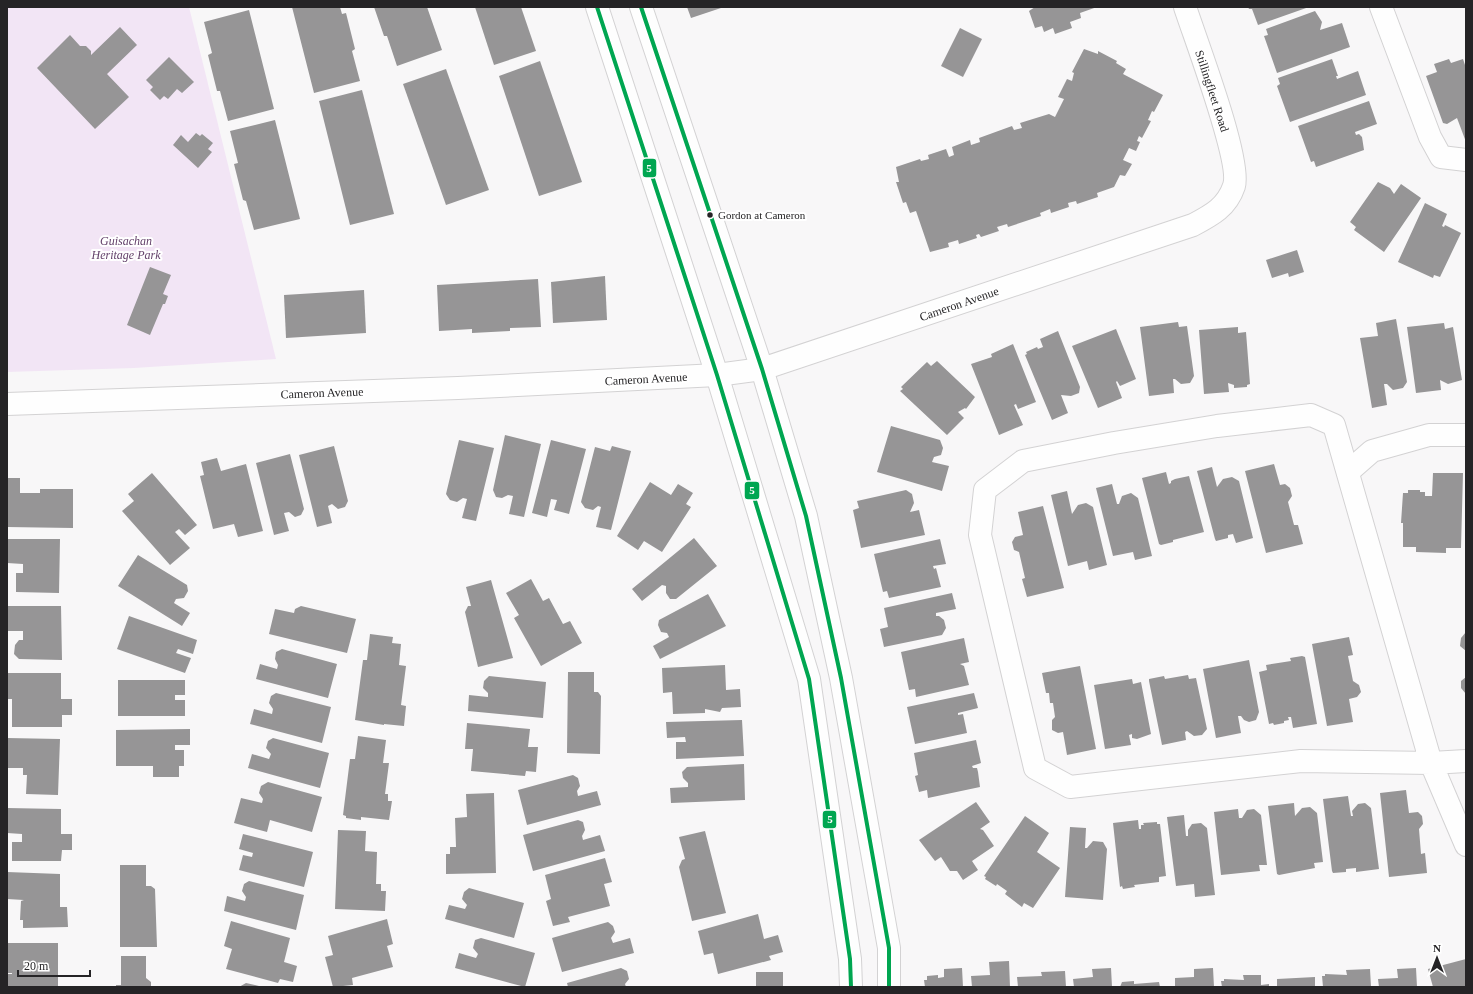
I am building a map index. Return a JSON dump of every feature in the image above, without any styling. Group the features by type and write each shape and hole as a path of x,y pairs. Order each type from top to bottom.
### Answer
{"street":[{"path":"597,7 717,375 809,679 850,959 851,987"},
{"path":"641,7 762,369 806,516 841,678 889,948 888,987"},
{"name":"Stillingfleet Road","path":"1185,7 1231,146 1235,176"},
{"path":"1381,7 1430,137 1441,157 1466,160"},
{"name":"Cameron Avenue","path":"7,404 366,392 717,375 762,369 1194,225 1219,211 1234,186 1235,176"},
{"path":"1466,761 1430,763 1301,761 1070,787 1035,768 980,535 985,490 1023,461 1114,443 1218,426 1311,415 1334,425 1430,763 1466,845"},
{"path":"1348,472 1372,451 1430,435 1466,435"}],"green space":[{"name":"Guisachan Heritage Park","path":"7,7 189,7 276,359 134,368 7,372"}],"building":[{"path":"292,7 340,7 342,14 346,13 355,49 352,51 360,81 314,93"},
{"path":"374,7 427,7 442,50 397,66 387,36 384,36"},
{"path":"475,7 521,7 536,51 494,65"},
{"path":"687,7 724,7 691,18"},
{"path":"1035,7 1097,7 1080,13 1081,18 1070,22 1072,28 1055,34 1053,28 1044,32 1042,26 1035,28 1029,11"},
{"path":"1248,7 1309,7 1258,25 1252,9 1249,9"},
{"path":"249,10 274,109 228,121 220,91 217,91 208,55 212,53 204,22"},
{"path":"1315,11 1322,22 1320,30 1342,23 1350,47 1277,73 1264,36 1268,35 1266,29"},
{"path":"120,27 137,45 107,74 129,97 95,129 37,68 70,35 80,46 86,46 91,51 91,55"},
{"path":"960,28 982,39 963,77 941,66"},
{"path":"1084,49 1098,54 1098,51 1117,61 1116,63 1126,69 1123,74 1163,95 1154,112 1152,111 1148,120 1151,121 1142,138 1139,136 1137,141 1140,142 1136,151 1129,148 1123,160 1132,164 1125,176 1120,175 1114,187 1097,193 1098,197 1077,204 1076,201 1068,203 1069,207 1051,213 1050,209 1040,213 1041,216 1008,227 1007,224 997,227 999,231 981,237 979,234 976,235 977,238 959,244 958,240 948,243 949,247 930,252 916,211 910,213 906,202 903,203 896,182 899,182 896,167 920,159 921,161 929,159 928,155 946,149 949,157 954,155 952,147 970,140 971,145 980,142 979,138 1012,126 1014,130 1022,128 1020,123 1049,114 1055,117 1064,99 1058,97 1067,79 1072,81 1074,73 1072,72"},
{"path":"169,57 194,82 182,93 177,89 168,99 164,96 160,100 150,90 153,87 146,80"},
{"path":"1332,59 1338,76 1336,76 1337,79 1358,71 1366,95 1290,122 1277,86 1280,84 1278,78"},
{"path":"1449,59 1451,63 1463,59 1466,68 1466,142 1457,118 1447,124 1443,123 1426,76 1437,72 1434,64"},
{"path":"540,61 582,182 539,196 499,76"},
{"path":"446,69 489,190 446,205 403,84"},
{"path":"362,90 394,214 350,225 319,101"},
{"path":"1369,101 1377,124 1355,132 1356,135 1359,134 1362,137 1364,150 1316,167 1314,161 1311,162 1298,126"},
{"path":"275,120 300,219 254,230 246,201 243,200 234,164 238,163 230,131"},
{"path":"196,133 200,136 202,134 213,143 208,149 212,152 198,168 173,145 181,135 188,142"},
{"path":"1378,182 1390,188 1394,194 1401,184 1421,198 1384,252 1354,230 1356,227 1350,222"},
{"path":"1425,203 1447,214 1442,226 1444,227 1445,225 1461,233 1440,277 1434,275 1433,278 1398,262"},
{"path":"1297,250 1304,272 1289,277 1288,273 1272,278 1266,260"},
{"path":"150,267 171,275 163,294 168,296 150,335 127,325"},
{"path":"605,276 607,320 553,323 551,282"},
{"path":"538,279 541,327 510,328 510,331 472,333 472,329 439,331 437,285"},
{"path":"364,290 366,333 286,338 284,295"},
{"path":"1396,319 1407,382 1403,388 1393,390 1387,384 1384,384 1387,405 1372,408 1360,338 1378,336 1376,323"},
{"path":"1178,322 1179,327 1187,326 1194,376 1190,383 1181,384 1173,379 1174,393 1149,396 1140,327"},
{"path":"1444,323 1445,329 1453,327 1462,380 1448,384 1440,380 1441,390 1416,393 1407,327"},
{"path":"1238,327 1238,333 1246,332 1250,384 1247,385 1247,387 1234,388 1234,385 1228,383 1229,392 1204,394 1199,330"},
{"path":"1116,329 1136,379 1120,386 1117,381 1116,382 1122,398 1098,408 1072,346"},
{"path":"1058,331 1080,387 1079,393 1071,396 1061,395 1068,413 1052,420 1025,355 1027,354 1026,352 1037,347 1038,349 1043,347 1040,339"},
{"path":"1013,344 1036,402 1018,409 1016,404 1014,405 1023,425 999,435 971,364 992,357 991,354"},
{"path":"937,361 975,397 966,409 965,408 958,412 964,418 947,435 900,391 903,389 901,387 927,362 931,366"},
{"path":"891,426 940,440 943,448 941,455 934,457 932,462 949,466 942,491 877,472"},
{"path":"505,435 541,444 524,517 509,514 513,496 508,495 502,498 496,497 493,490"},
{"path":"459,440 494,448 476,521 462,518 467,499 463,498 457,502 450,500 446,494"},
{"path":"551,440 586,449 569,514 554,510 557,500 551,499 547,517 532,513"},
{"path":"334,446 348,501 345,507 338,509 332,504 328,506 332,523 317,527 299,455"},
{"path":"612,446 631,451 611,530 596,527 601,507 598,506 593,510 585,508 581,502 595,447 610,451"},
{"path":"290,454 304,509 301,515 295,517 289,512 284,513 289,531 274,535 256,463"},
{"path":"217,458 221,471 246,464 263,531 238,537 234,524 213,529 200,476 204,475 201,462"},
{"path":"1274,464 1280,485 1285,484 1290,488 1292,496 1288,502 1294,525 1298,525 1303,544 1266,553 1245,471"},
{"path":"1212,467 1217,487 1223,479 1232,477 1239,481 1253,538 1236,543 1233,534 1228,535 1228,538 1216,541 1197,471"},
{"path":"1166,472 1169,484 1175,479 1189,476 1204,532 1173,540 1173,542 1161,545 1159,544 1142,478"},
{"path":"152,473 197,525 185,535 179,529 175,532 190,548 170,565 122,511 134,501 128,494"},
{"path":"1433,473 1463,473 1461,548 1446,548 1446,553 1416,552 1416,547 1403,547 1403,523 1401,523 1403,493 1408,493 1408,490 1420,490 1420,492 1425,492 1425,496 1432,496"},
{"path":"7,478 20,478 20,493 40,493 40,489 73,489 73,528 7,527"},
{"path":"650,482 671,495 678,484 693,493 686,504 691,507 662,552 644,541 638,550 617,536"},
{"path":"1112,484 1117,504 1119,504 1122,496 1131,493 1138,498 1152,556 1135,560 1133,552 1113,556 1096,488"},
{"path":"906,490 912,494 914,503 910,512 919,510 925,535 861,548 853,510 859,508 857,501"},
{"path":"1067,491 1072,514 1078,505 1086,503 1093,507 1107,565 1089,570 1087,561 1068,566 1051,495"},
{"path":"1043,506 1064,588 1027,597 1022,579 1025,578 1019,552 1014,550 1012,542 1015,537 1023,535 1018,512"},
{"path":"694,538 717,566 676,599 670,599 666,593 666,586 662,585 642,601 632,589"},
{"path":"7,539 60,539 59,593 16,592 16,573 23,573 23,564 7,563"},
{"path":"940,539 946,564 933,566 934,569 936,568 941,587 889,598 887,591 883,592 874,554"},
{"path":"138,555 187,585 188,591 184,598 176,599 174,603 190,613 182,626 118,586"},
{"path":"531,579 543,601 549,598 563,624 570,621 582,643 541,666 514,618 519,615 506,593"},
{"path":"491,580 513,658 478,667 465,612 468,606 471,606 466,587"},
{"path":"952,593 956,609 936,613 936,616 939,616 944,620 946,628 942,635 884,647 880,629 888,627 884,608"},
{"path":"708,594 726,626 660,659 653,646 669,637 667,633 661,632 658,625 659,620"},
{"path":"7,606 61,606 62,660 19,659 14,654 15,645 19,640 23,640 23,631 7,631"},
{"path":"301,606 356,619 347,653 269,634 275,609 294,613 295,609"},
{"path":"129,616 197,640 193,654 178,649 176,653 191,658 185,673 117,649"},
{"path":"1466,632 1466,651 1460,646 1461,638"},
{"path":"370,634 393,637 392,643 401,644 399,665 406,666 401,705 406,706 404,726 384,725 355,720 363,660 367,660"},
{"path":"1349,637 1353,655 1348,656 1353,681 1359,685 1361,692 1357,697 1349,699 1353,722 1327,726 1312,644"},
{"path":"964,638 969,662 960,664 964,666 969,685 916,697 915,689 909,690 901,652"},
{"path":"282,649 337,664 328,698 256,679 260,664 277,669 278,665 275,659 276,652"},
{"path":"1305,657 1317,724 1293,728 1291,717 1288,717 1289,720 1284,721 1284,723 1274,725 1273,723 1269,724 1259,672 1267,670 1266,665 1291,661 1290,658"},
{"path":"1249,660 1259,712 1256,720 1249,722 1244,720 1241,716 1238,716 1241,733 1216,738 1203,669"},
{"path":"725,665 726,690 740,689 741,707 722,708 720,712 705,709 705,713 673,714 672,692 663,693 662,668"},
{"path":"1080,666 1096,749 1067,755 1063,732 1058,733 1052,730 1052,720 1055,717 1053,703 1050,703 1049,693 1046,693 1042,673"},
{"path":"568,672 594,672 594,692 598,692 601,696 600,754 567,753"},
{"path":"7,673 61,673 61,699 72,699 72,715 62,715 62,727 12,727 12,699 7,699"},
{"path":"1188,675 1189,679 1196,678 1207,729 1202,735 1194,736 1187,731 1185,732 1186,740 1162,745 1149,679 1164,676 1165,679"},
{"path":"489,676 546,682 543,718 468,711 469,695 488,697 488,693 483,688 484,681"},
{"path":"1466,677 1466,694 1461,688 1461,681"},
{"path":"1132,679 1133,684 1141,682 1151,734 1137,739 1132,738 1132,734 1129,735 1131,745 1105,749 1094,685"},
{"path":"118,680 185,680 185,695 175,695 175,700 185,700 185,716 118,716"},
{"path":"276,693 331,707 322,743 250,724 254,709 272,714 273,709 269,703 271,696"},
{"path":"974,693 978,708 958,713 958,715 963,714 967,733 915,744 907,707"},
{"path":"742,720 744,756 676,759 676,742 686,742 685,737 667,738 666,722"},
{"path":"467,723 530,729 528,747 538,747 536,772 526,771 525,776 471,771 473,749 465,749"},
{"path":"190,729 190,745 175,745 175,750 184,750 184,766 179,766 179,777 153,777 153,766 116,766 116,730"},
{"path":"358,736 386,740 383,763 389,763 385,794 388,794 388,801 392,801 389,820 361,817 361,820 346,818 346,816 343,815 350,759 355,759"},
{"path":"7,738 60,739 58,795 26,794 27,775 23,775 23,768 7,768"},
{"path":"273,738 329,753 320,788 248,768 252,754 269,759 271,754 266,748 268,741"},
{"path":"976,740 981,763 972,766 973,768 977,768 980,787 928,798 927,790 919,792 915,776 918,775 914,753"},
{"path":"744,764 745,800 671,803 670,788 688,787 688,783 683,778 682,772 687,767"},
{"path":"573,775 578,778 580,786 577,791 578,796 597,791 601,805 527,825 518,790"},
{"path":"268,782 322,797 312,832 270,820 267,832 234,823 241,798 262,803 263,799 259,793 261,786"},
{"path":"1406,790 1409,813 1418,812 1422,816 1423,824 1419,829 1421,854 1425,853 1427,873 1389,877 1380,793"},
{"path":"494,793 496,873 446,874 446,854 450,854 450,847 456,847 455,818 467,817 466,794"},
{"path":"1348,796 1351,816 1353,816 1352,811 1358,804 1365,803 1371,808 1379,869 1356,872 1356,868 1346,869 1346,872 1333,873 1332,871 1323,799"},
{"path":"976,802 990,822 980,829 983,830 994,846 972,861 978,870 963,880 957,871 950,871 941,857 935,861 919,840"},
{"path":"1294,803 1295,816 1302,808 1310,807 1317,813 1323,862 1314,863 1315,868 1279,875 1277,874 1268,806"},
{"path":"7,808 61,809 61,834 72,834 72,850 62,850 61,861 12,861 12,842 22,842 22,834 7,833"},
{"path":"1238,809 1239,818 1242,818 1247,810 1254,809 1261,815 1267,865 1259,865 1260,871 1221,875 1214,812"},
{"path":"1184,815 1186,836 1188,836 1188,830 1192,824 1201,823 1207,828 1215,895 1195,897 1194,884 1176,886 1167,817"},
{"path":"1025,816 1049,833 1037,852 1060,868 1033,908 1024,903 1022,907 1005,894 1007,891 997,884 996,886 985,879 986,877 984,876"},
{"path":"578,820 583,822 585,830 582,836 583,840 600,835 605,851 533,871 523,835"},
{"path":"1138,820 1139,829 1141,829 1141,825 1144,825 1143,823 1157,822 1157,824 1160,824 1166,876 1159,877 1159,882 1134,885 1135,887 1123,889 1122,886 1120,887 1113,823"},
{"path":"1070,827 1086,828 1085,848 1087,848 1093,841 1103,842 1107,849 1103,900 1065,897"},
{"path":"338,830 366,831 365,851 377,852 376,884 381,884 381,891 386,891 385,911 335,909"},
{"path":"705,831 726,913 692,921 679,867 682,860 685,859 679,837"},
{"path":"243,834 313,852 304,887 239,870 243,855 252,857 253,853 239,849"},
{"path":"605,858 612,882 604,884 610,906 568,917 570,922 553,926 546,901 551,899 545,875"},
{"path":"120,865 146,865 146,886 151,886 155,889 157,947 120,947"},
{"path":"7,872 60,874 60,907 67,907 68,927 23,928 23,920 20,920 21,901 24,900 7,899"},
{"path":"249,881 304,895 296,930 224,911 227,896 245,901 246,897 242,891 244,884"},
{"path":"469,888 524,903 514,938 445,919 449,905 465,909 467,905 462,899 464,892"},
{"path":"758,914 764,939 778,935 783,952 769,956 771,960 718,974 713,953 704,955 698,931"},
{"path":"387,919 393,944 387,946 393,967 352,978 353,985 333,987 325,957 333,955 328,936"},
{"path":"231,921 290,938 284,962 297,966 293,982 280,979 278,983 226,969 232,949 224,946"},
{"path":"608,922 613,926 615,932 611,938 613,943 630,938 634,953 562,972 552,938"},
{"path":"481,938 535,953 525,987 455,968 459,953 476,958 478,954 473,948 475,940"},
{"path":"7,943 58,943 58,987 8,987 8,974 12,973 7,973"},
{"path":"121,956 146,956 146,978 151,982 151,987 116,987 116,985 121,985"},
{"path":"1466,959 1466,987 1433,987 1428,969"},
{"path":"1009,961 1010,987 972,987 971,976 990,975 989,962"},
{"path":"621,968 627,971 629,979 625,984 626,987 568,987 567,983"},
{"path":"962,968 963,987 925,987 924,980 927,980 927,976 938,975 938,978 944,977 944,969"},
{"path":"1111,968 1112,987 1074,987 1073,979 1093,977 1092,969"},
{"path":"1213,968 1214,987 1175,987 1175,978 1194,977 1194,969"},
{"path":"1416,968 1417,987 1379,987 1378,979 1398,978 1397,969"},
{"path":"1370,969 1371,987 1323,987 1322,976 1325,976 1325,974 1347,975 1346,970"},
{"path":"1065,971 1066,987 1018,987 1017,977 1042,976 1041,972"},
{"path":"756,972 783,972 783,987 756,987"},
{"path":"1243,975 1261,975 1261,985 1269,984 1269,987 1222,987 1221,981 1224,981 1224,979 1244,980"},
{"path":"1315,977 1315,987 1277,987 1277,979"},
{"path":"1134,981 1134,984 1159,982 1160,987 1120,987 1122,982"},
{"path":"246,983 259,986 259,987 239,987"}],"transit line":[{"name":"5","path":"597,7 717,375 809,679 850,959 851,987"},
{"name":"5","path":"641,7 762,369 806,516 841,678 889,948 889,987"}],"place":[{"name":"Gordon at Cameron","path":"710,215"}]}
